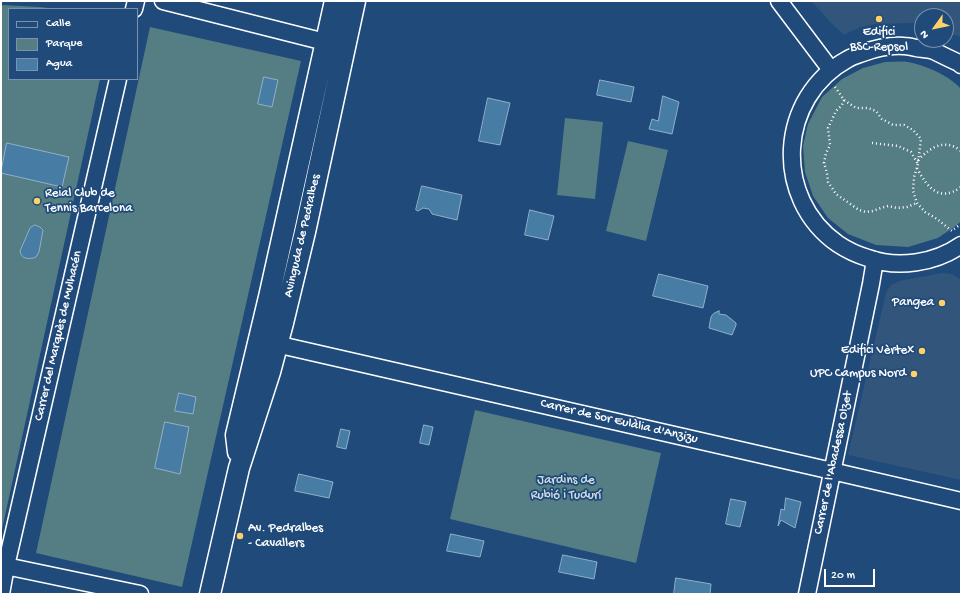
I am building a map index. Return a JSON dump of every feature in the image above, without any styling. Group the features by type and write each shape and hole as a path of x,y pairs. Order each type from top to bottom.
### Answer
{"street":[{"path":"163,1 345,47"},
{"name":"Avinguda de Pedralbes","path":"210,594 239,468 270,372 268,343 325,42 335,1"},
{"name":"Avinguda de Pedralbes","path":"268,343 305,232 355,1"},
{"path":"779,1 832,78"},
{"path":"961,65 932,51 904,46 876,48 849,58 832,78 817,84 805,100 797,119 792,138 791,158 794,178 800,198 810,215 823,231 838,244 850,251 875,260 903,263 926,261 961,246"},
{"name":"Carrer del Marquès de Mulhacén","path":"1,594 4,566 118,80"},
{"name":"Carrer de l'Abadessa Olzet","path":"807,594 872,284 875,260"},
{"name":"Carrer de Sor Eulàlia d'Anzizu","path":"268,343 961,501"},
{"path":"4,566 140,594"}],"path":[{"path":"832,78 844,100 856,108 868,108 876,111 882,119 893,125 904,124 913,130 921,139 913,191 917,203 925,212 952,231"},
{"path":"844,100 842,105 836,111 828,128 830,145 826,153 824,163 828,182 836,194 859,210 866,212 888,206 897,208 907,207 917,203"},
{"path":"872,143 898,146 911,152 923,178 930,188 942,194 956,191 961,187"},
{"path":"918,160 927,151 943,144 955,146 961,151"},
{"path":"947,234 961,224"}],"shaded area":[{"name":"Edifici BSC-Repsol","path":"811,1 961,1 961,37 954,35 954,8 914,8 914,23 875,24 861,27 844,35"},
{"name":"UPC Campus Nord","path":"942,273 952,274 961,280 961,480 848,455 886,293 891,285 899,281"}],"green space":[{"name":"Reial Club de Tennis Barcelona","path":"1,5 49,8 8,8 8,80 100,80 1,534"},
{"path":"150,27 301,61 182,587 36,553"},
{"path":"885,62 915,63 937,72 961,89 961,221 938,238 908,247 876,245 848,234 828,218 813,196 805,172 803,146 808,124 822,97 842,79 863,68"},
{"path":"565,118 603,122 595,199 557,195"},
{"path":"628,141 668,150 646,241 606,231"},
{"name":"Jardins de Rubió i Tudurí","path":"475,410 661,453 636,563 450,519"}],"water":[{"path":"264,77 278,80 272,107 258,104"},
{"path":"600,80 634,87 631,102 597,95"},
{"path":"663,96 679,102 672,134 649,129 652,119 658,121"},
{"path":"488,98 510,103 500,145 479,141"},
{"path":"7,143 69,157 62,187 1,173"},
{"path":"422,186 462,195 457,220 432,214 429,209 423,208 418,211 416,210"},
{"path":"530,210 554,216 548,240 525,235"},
{"path":"35,225 43,230 39,252 36,257 26,258 22,256 20,251 30,228"},
{"path":"659,274 708,286 703,308 653,296"},
{"path":"719,311 719,314 726,315 736,323 732,335 709,328 712,315"},
{"path":"179,393 196,397 193,414 175,411"},
{"path":"165,422 189,427 180,474 155,468"},
{"path":"424,425 433,427 429,445 420,443"},
{"path":"341,429 350,431 346,449 337,447"},
{"path":"299,474 333,482 329,498 295,491"},
{"path":"786,498 801,502 795,528 781,520 778,526 781,509 784,510"},
{"path":"731,499 746,502 740,527 726,524"},
{"path":"451,534 484,541 480,557 447,551"},
{"path":"563,555 597,562 594,579 559,572"},
{"path":"676,578 711,584 710,594 674,594"}],"place":[{"name":"Edifici BSC-Repsol","path":"879,19"},
{"name":"Reial Club de Tennis Barcelona","path":"37,201"},
{"name":"Pangea","path":"942,303"},
{"name":"Edifici Vèrtex","path":"922,351"},
{"name":"UPC Campus Nord","path":"914,374"},
{"name":"Av. Pedralbes - Cavallers","path":"240,536"}]}
